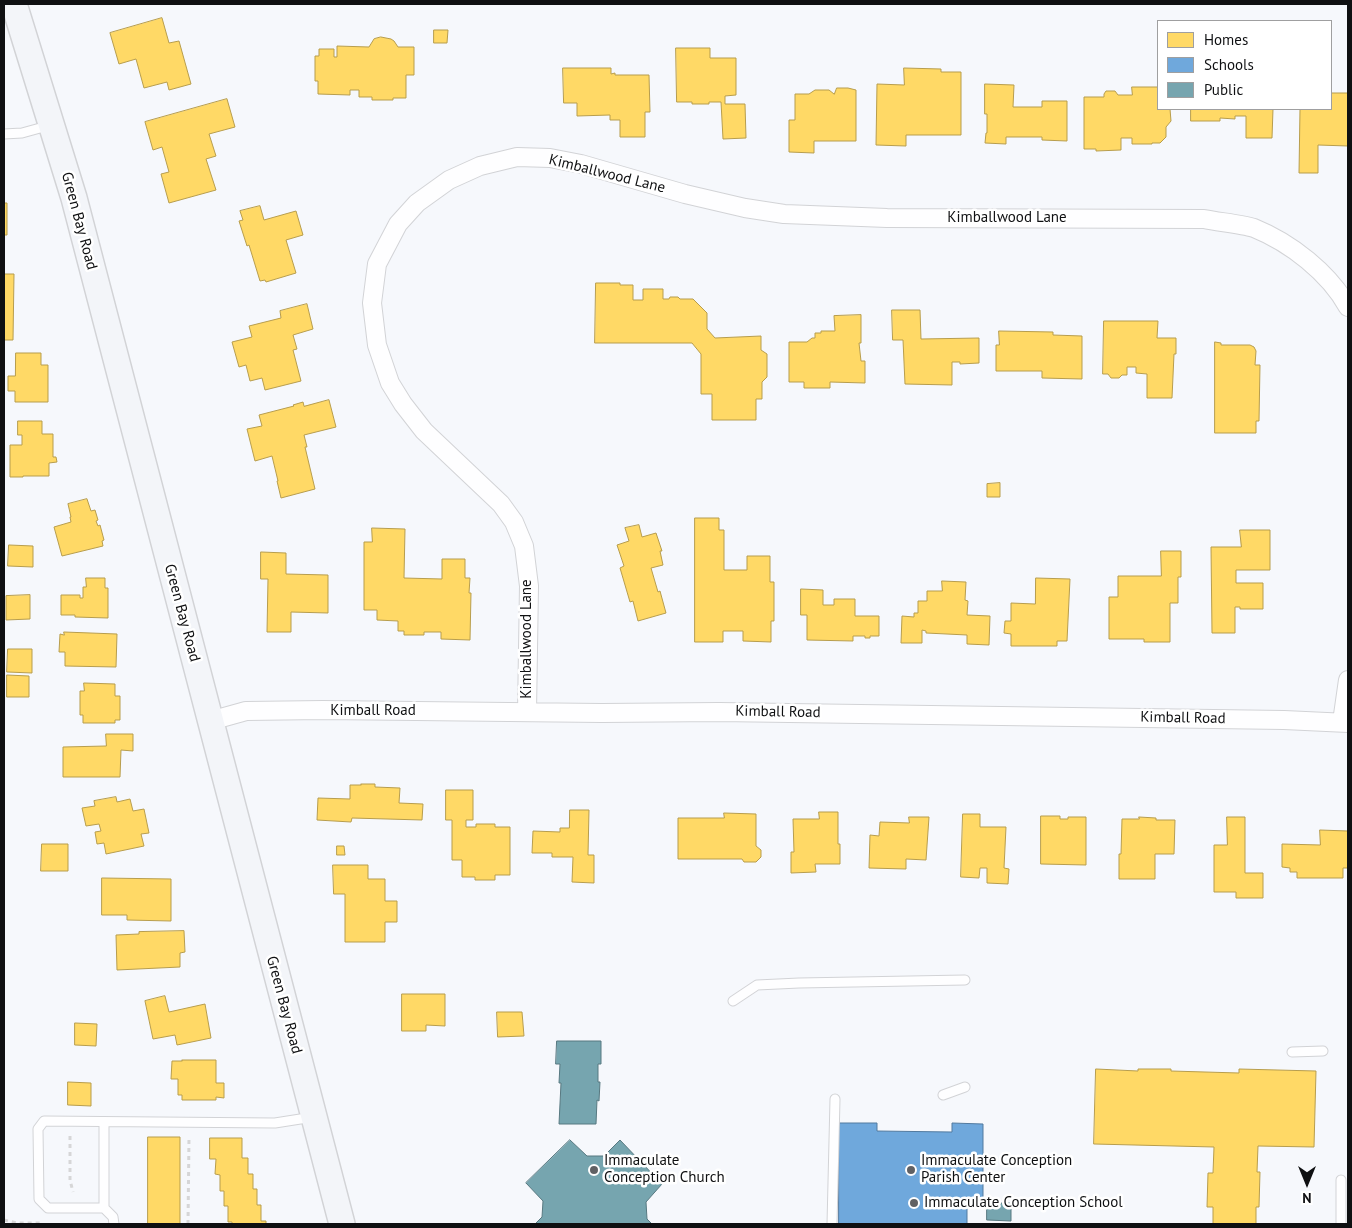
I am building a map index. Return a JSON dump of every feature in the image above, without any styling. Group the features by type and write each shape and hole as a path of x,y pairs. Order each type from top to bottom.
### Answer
{"main road":[{"name":"Green Bay Road","path":"14,4 74,198 342,1224"}],"street":[{"name":"Kimballwood Lane","path":"527,712 529,586 524,546 521,538 514,522 501,504 424,431 403,404 390,383 378,345 372,303 377,264 398,224 417,203 449,180 480,166 517,157 550,158 580,164 685,194 745,208 784,214 887,218 1204,219 1253,228 1290,246 1306,258 1333,286 1348,307"},
{"path":"1345,723 1348,680"},
{"name":"Kimball Road","path":"210,721 246,711 333,710 739,712 1284,720 1345,723"}],"lane":[{"path":"4,134 22,133 51,125"},
{"path":"733,1001 757,985 965,980"},
{"path":"1292,1052 1323,1051"},
{"path":"943,1095 965,1087"},
{"path":"832,1224 834,1099"},
{"path":"104,1208 48,1208 39,1199 38,1129 44,1121 275,1123 313,1117"},
{"path":"104,1122 104,1208 113,1217 114,1224"},
{"path":"1341,1180 1341,1224"}],"path":[{"path":"70,1133 70,1180 73,1194"},
{"path":"188,1224 189,1134"}],"building: Homes":[{"path":"162,18 169,43 179,41 191,84 169,90 167,82 144,88 136,59 119,64 110,33"},
{"path":"434,30 448,30 447,43 434,43"},
{"path":"381,37 391,39 398,47 414,47 414,75 406,75 406,98 372,100 372,97 359,97 359,90 350,90 350,95 318,94 318,81 315,81 315,56 319,56 319,49 334,49 334,57 337,57 337,46 369,47 374,39"},
{"path":"676,48 710,48 710,58 736,58 736,95 725,96 725,104 745,104 746,138 723,139 721,102 692,104 692,102 677,102"},
{"path":"563,68 611,68 611,74 615,73 615,75 649,75 650,112 645,112 645,137 620,137 620,120 610,120 610,115 577,116 577,103 564,103"},
{"path":"904,68 941,69 941,72 961,72 961,135 906,135 906,146 876,145 877,84 904,85"},
{"path":"985,84 1014,85 1013,107 1042,107 1042,101 1067,101 1067,141 1042,140 1042,137 1006,137 1006,144 985,143 987,114 985,114"},
{"path":"1132,87 1157,87 1157,110 1170,110 1171,121 1166,127 1166,137 1160,143 1152,144 1132,144 1132,138 1121,138 1121,150 1096,151 1096,149 1084,149 1084,97 1104,97 1106,91 1115,91 1118,95 1132,95"},
{"path":"837,88 856,90 856,141 814,141 814,153 789,152 789,120 795,120 795,94 809,94 815,90 829,90 834,94"},
{"path":"1332,93 1348,93 1348,146 1318,145 1318,173 1299,173 1300,110 1332,110"},
{"path":"227,99 235,127 209,134 216,156 206,159 216,190 169,203 161,174 169,172 162,147 153,150 145,122"},
{"path":"1191,110 1273,110 1272,138 1246,138 1246,116 1235,116 1235,119 1220,118 1220,121 1191,121"},
{"path":"4,203 7,203 7,235 4,235"},
{"path":"260,206 264,220 296,211 303,235 286,240 296,273 266,282 265,280 260,281 249,245 247,246 239,221 243,220 240,211"},
{"path":"4,274 14,274 13,340 4,340"},
{"path":"596,283 633,285 633,300 643,300 643,289 663,289 663,299 678,297 680,299 693,299 707,313 707,329 715,338 761,336 761,350 767,354 767,377 762,382 762,399 756,399 756,420 712,420 712,394 701,394 701,354 692,343 595,343"},
{"path":"307,304 313,329 293,335 297,349 293,350 301,381 265,390 262,378 250,381 246,365 239,367 232,342 252,337 249,326 281,318 280,311"},
{"path":"892,310 920,310 921,339 979,338 979,363 960,364 960,362 952,362 952,385 905,384 903,340 893,340"},
{"path":"861,315 861,343 859,343 861,361 865,361 865,383 830,382 830,388 804,388 804,382 789,382 789,342 807,342 815,338 815,333 835,331 834,316"},
{"path":"1104,321 1158,321 1157,338 1176,338 1172,398 1147,398 1147,374 1136,373 1136,367 1127,367 1127,375 1122,375 1119,378 1111,378 1108,374 1103,374"},
{"path":"999,331 1053,332 1053,335 1082,336 1082,379 1042,378 1042,371 996,371 996,345 999,345"},
{"path":"1215,342 1221,343 1221,345 1250,345 1256,351 1255,365 1260,365 1259,421 1256,421 1256,433 1215,433"},
{"path":"16,353 41,353 41,365 48,365 48,402 15,402 15,391 8,391 8,376 15,376"},
{"path":"329,400 336,427 304,435 315,489 281,498 272,456 255,461 247,429 262,426 259,415 303,402 304,406"},
{"path":"18,421 42,421 42,434 53,434 53,457 56,457 57,462 49,463 49,476 10,477 10,445 22,445 22,435 18,435"},
{"path":"1000,483 1000,497 987,497 987,484"},
{"path":"87,499 91,511 95,510 98,520 96,521 98,526 100,525 104,540 102,541 103,546 62,556 54,527 71,522 68,504"},
{"path":"695,518 719,518 719,530 724,530 724,570 747,570 747,556 770,556 770,582 774,582 774,621 771,621 771,642 743,641 743,631 723,631 723,642 695,642"},
{"path":"639,525 642,537 656,533 662,551 660,551 663,565 651,568 666,613 638,621 633,601 630,602 620,568 624,566 617,545 629,541 625,528"},
{"path":"372,528 405,529 404,578 442,579 442,559 465,559 465,578 470,578 469,593 471,593 470,640 441,639 441,632 424,632 424,635 404,635 404,631 398,631 398,621 377,620 377,610 364,610 364,542 372,542"},
{"path":"1240,530 1270,530 1270,570 1236,570 1236,583 1263,583 1263,609 1240,609 1240,607 1235,607 1235,633 1212,633 1211,547 1241,547"},
{"path":"9,545 33,546 33,567 8,566"},
{"path":"1161,551 1181,551 1178,603 1170,603 1170,642 1144,642 1144,639 1109,639 1109,597 1118,597 1118,576 1161,576"},
{"path":"261,552 286,553 286,574 328,575 328,613 291,612 291,632 267,632 268,579 261,579"},
{"path":"86,578 105,578 105,588 108,588 108,618 61,615 61,595 80,595 80,598 83,598 83,587 86,587"},
{"path":"1036,578 1070,579 1067,641 1057,641 1057,646 1011,646 1011,634 1004,633 1005,621 1011,621 1011,603 1035,604"},
{"path":"942,581 966,582 965,600 968,601 967,615 990,616 989,645 967,644 967,635 926,633 926,631 922,630 922,643 901,643 902,616 914,617 914,613 918,613 918,601 927,601 927,591 942,591"},
{"path":"801,589 823,590 823,605 834,605 834,599 855,599 855,616 879,616 879,636 865,638 865,636 853,636 853,641 807,640 807,615 801,615"},
{"path":"30,595 30,619 6,620 6,596"},
{"path":"64,632 117,634 116,667 65,666 65,652 59,652 60,634 64,635"},
{"path":"8,649 32,649 32,673 7,672"},
{"path":"7,675 29,676 29,697 7,697"},
{"path":"84,683 115,684 115,696 120,696 120,720 115,720 115,723 83,723 83,715 80,715 80,691 84,691"},
{"path":"106,734 133,734 133,751 121,750 120,777 63,777 63,747 106,746"},
{"path":"375,784 375,787 400,788 399,803 423,804 422,820 352,818 351,822 317,820 318,798 350,799 350,785"},
{"path":"446,790 473,790 473,820 466,820 466,827 476,827 476,824 495,824 495,827 510,827 510,875 495,875 495,880 475,880 475,877 462,877 462,860 452,860 452,820 446,820"},
{"path":"116,797 117,802 130,799 133,811 144,809 149,833 141,834 144,846 106,854 104,843 97,844 95,832 101,831 99,824 86,826 82,808 95,806 94,801"},
{"path":"570,810 589,810 588,855 594,855 594,883 572,882 573,857 552,857 552,853 532,853 533,831 560,832 560,828 569,828"},
{"path":"819,812 838,812 840,864 815,864 816,872 791,873 791,852 794,852 793,819 819,819"},
{"path":"724,813 756,814 756,846 761,850 761,857 756,862 744,862 742,859 678,859 678,818 724,818"},
{"path":"963,814 980,814 980,827 1006,827 1004,868 1009,869 1008,884 987,883 987,868 980,868 979,878 961,877"},
{"path":"1041,816 1060,816 1060,819 1086,817 1086,865 1041,864"},
{"path":"909,817 929,817 926,860 906,859 906,869 869,868 870,835 879,836 880,822 909,823"},
{"path":"1139,817 1156,818 1156,820 1175,820 1174,854 1155,854 1155,879 1119,879 1122,819 1139,819"},
{"path":"1227,817 1245,817 1245,873 1263,873 1263,898 1236,898 1236,892 1214,892 1214,845 1227,845"},
{"path":"1320,830 1348,831 1348,868 1343,868 1343,878 1297,878 1297,872 1290,872 1290,868 1282,867 1282,844 1320,845"},
{"path":"42,844 68,844 68,871 41,871"},
{"path":"337,846 344,846 345,855 337,855"},
{"path":"333,865 368,865 368,879 385,879 385,901 397,901 397,922 385,922 385,942 345,942 345,894 334,894"},
{"path":"102,878 171,879 171,921 127,920 127,915 102,915"},
{"path":"184,931 185,952 180,953 180,967 117,970 116,935 139,934 139,932"},
{"path":"402,994 445,994 445,1026 426,1025 426,1031 402,1031"},
{"path":"165,996 169,1012 205,1004 211,1038 177,1045 175,1035 153,1039 145,1001"},
{"path":"497,1012 522,1012 524,1036 498,1037"},
{"path":"75,1023 97,1024 96,1046 75,1045"},
{"path":"216,1060 216,1083 224,1083 224,1098 216,1097 216,1100 182,1100 182,1095 178,1095 178,1079 171,1079 172,1061"},
{"path":"1096,1069 1138,1071 1138,1069 1171,1069 1171,1071 1239,1073 1239,1069 1316,1071 1314,1147 1258,1146 1257,1172 1260,1172 1259,1207 1256,1207 1256,1224 1213,1224 1213,1207 1207,1207 1208,1173 1213,1173 1214,1147 1094,1144"},
{"path":"68,1082 91,1083 91,1106 68,1105"},
{"path":"148,1137 180,1137 180,1224 148,1224"},
{"path":"210,1138 242,1138 242,1158 248,1158 248,1174 253,1174 253,1189 257,1189 257,1205 261,1205 261,1221 266,1221 266,1224 232,1224 232,1222 228,1222 228,1206 224,1206 224,1191 220,1191 220,1175 215,1174 216,1159 210,1159"}],"building: Schools":[{"name":"Immaculate Conception Parish Center","path":"839,1123 877,1123 877,1131 952,1132 952,1123 983,1124 983,1208 967,1208 967,1224 839,1224"}],"building: Public":[{"path":"557,1041 601,1041 601,1064 598,1064 598,1082 600,1082 599,1101 597,1100 596,1124 559,1124 561,1083 559,1083 560,1064 556,1064"},
{"name":"Immaculate Conception Church","path":"570,1140 587,1156 604,1156 620,1140 662,1184 646,1202 647,1219 652,1224 535,1224 542,1217 543,1201 526,1183"},
{"path":"987,1203 1011,1203 1011,1221 987,1220"}],"place":[{"name":"Immaculate Conception Church","path":"594,1170"},
{"name":"Immaculate Conception Parish Center","path":"911,1170"},
{"name":"Immaculate Conception School","path":"914,1203"}]}
